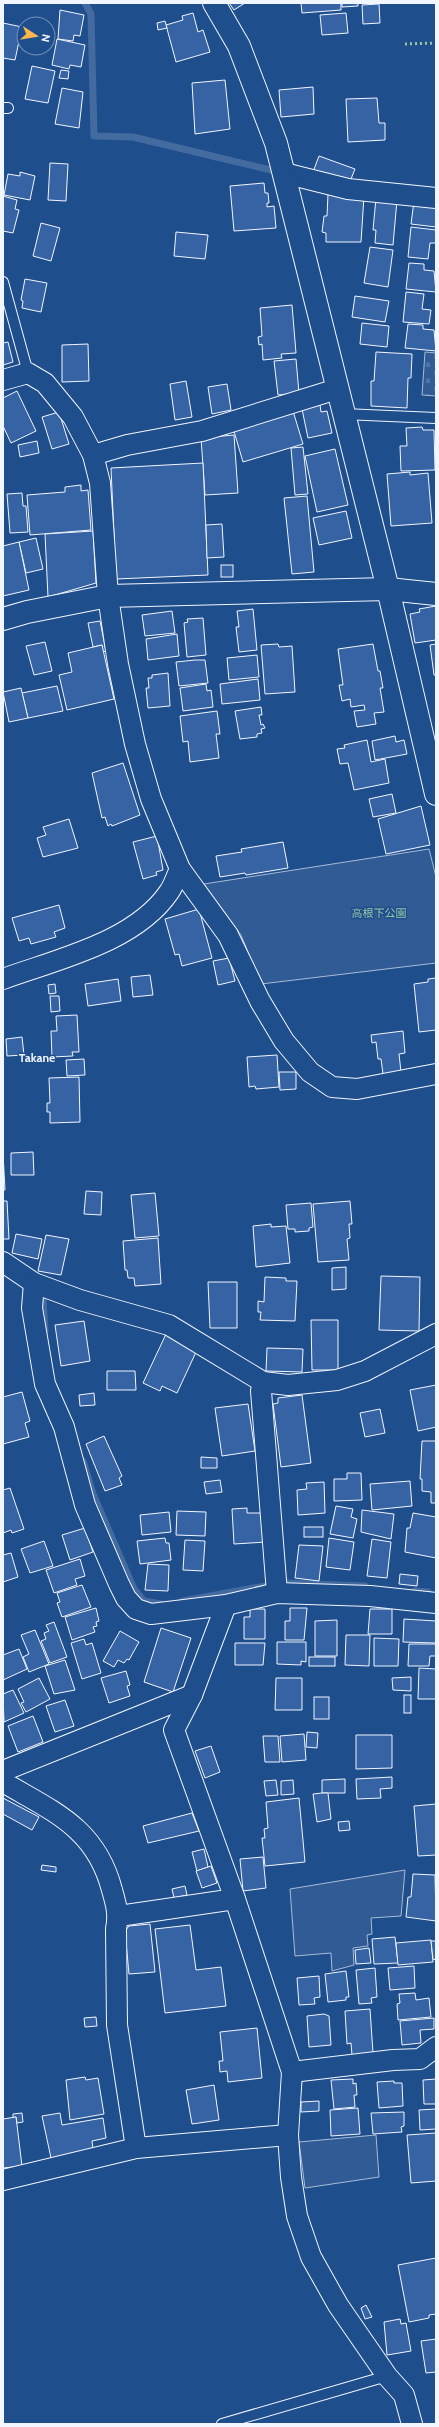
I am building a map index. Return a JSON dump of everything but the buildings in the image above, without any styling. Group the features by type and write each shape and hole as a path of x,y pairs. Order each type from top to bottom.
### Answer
{"street":[{"path":"214,3 238,46 276,143 388,589 436,794"},
{"path":"284,173 348,190 436,198"},
{"path":"3,380 28,373 45,383 73,416 93,455 100,483 108,596 118,664 135,744 152,799 180,869 228,935 260,1001 284,1041 310,1072 332,1087 356,1089 436,1074"},
{"path":"93,455 127,445 202,431 337,389"},
{"path":"3,619 27,612 108,596 388,589 436,594"},
{"path":"3,979 107,942 152,912 170,891 180,869"},
{"path":"3,1262 34,1283 80,1300 169,1325 263,1382 288,1385 337,1380 365,1370 436,1334"},
{"path":"34,1283 32,1308 45,1384 64,1427 85,1505 126,1598 136,1609 151,1614 226,1605 277,1593 370,1596 436,1603"},
{"path":"263,1382 261,1391 277,1593"},
{"path":"226,1605 192,1695 174,1730 235,1899 292,2072 288,2135 291,2177 297,2216 311,2257 338,2305 387,2376 404,2395 412,2424"},
{"path":"3,1771 192,1695"},
{"path":"3,1782 67,1820 88,1839 107,1870 119,1916 116,1929 117,2025 136,2148"},
{"path":"119,1916 235,1899"},
{"path":"292,2072 393,2060 420,2059 436,2047"},
{"path":"3,2180 136,2148 288,2135"}],"lane":[{"path":"3,282 28,373"},
{"path":"343,414 436,418"},
{"path":"222,2424 387,2376"}],"shaded area":[{"name":"高根下公園","path":"429,849 436,877 436,963 261,984 241,935 204,884"},
{"path":"405,1870 401,1916 371,1918 372,1934 367,1935 368,1946 353,1948 354,1965 332,1971 331,1953 295,1956 290,1889"},
{"path":"376,2135 379,2177 305,2188 299,2142"}],"green space":[{"path":"425,352 436,353 436,396 422,395"}],"waterway":[{"path":"85,3 91,14 94,136 133,137 279,172"},
{"path":"43,1301 45,1331"},
{"path":"83,1461 93,1494 134,1589 144,1601 161,1604"},
{"path":"285,1583 365,1586"},
{"path":"183,1601 265,1586"},
{"path":"415,1591 428,1592"}],"hedge":[{"path":"405,44 436,43"}],"district":[{"name":"Takane","path":"37,1058"}]}
